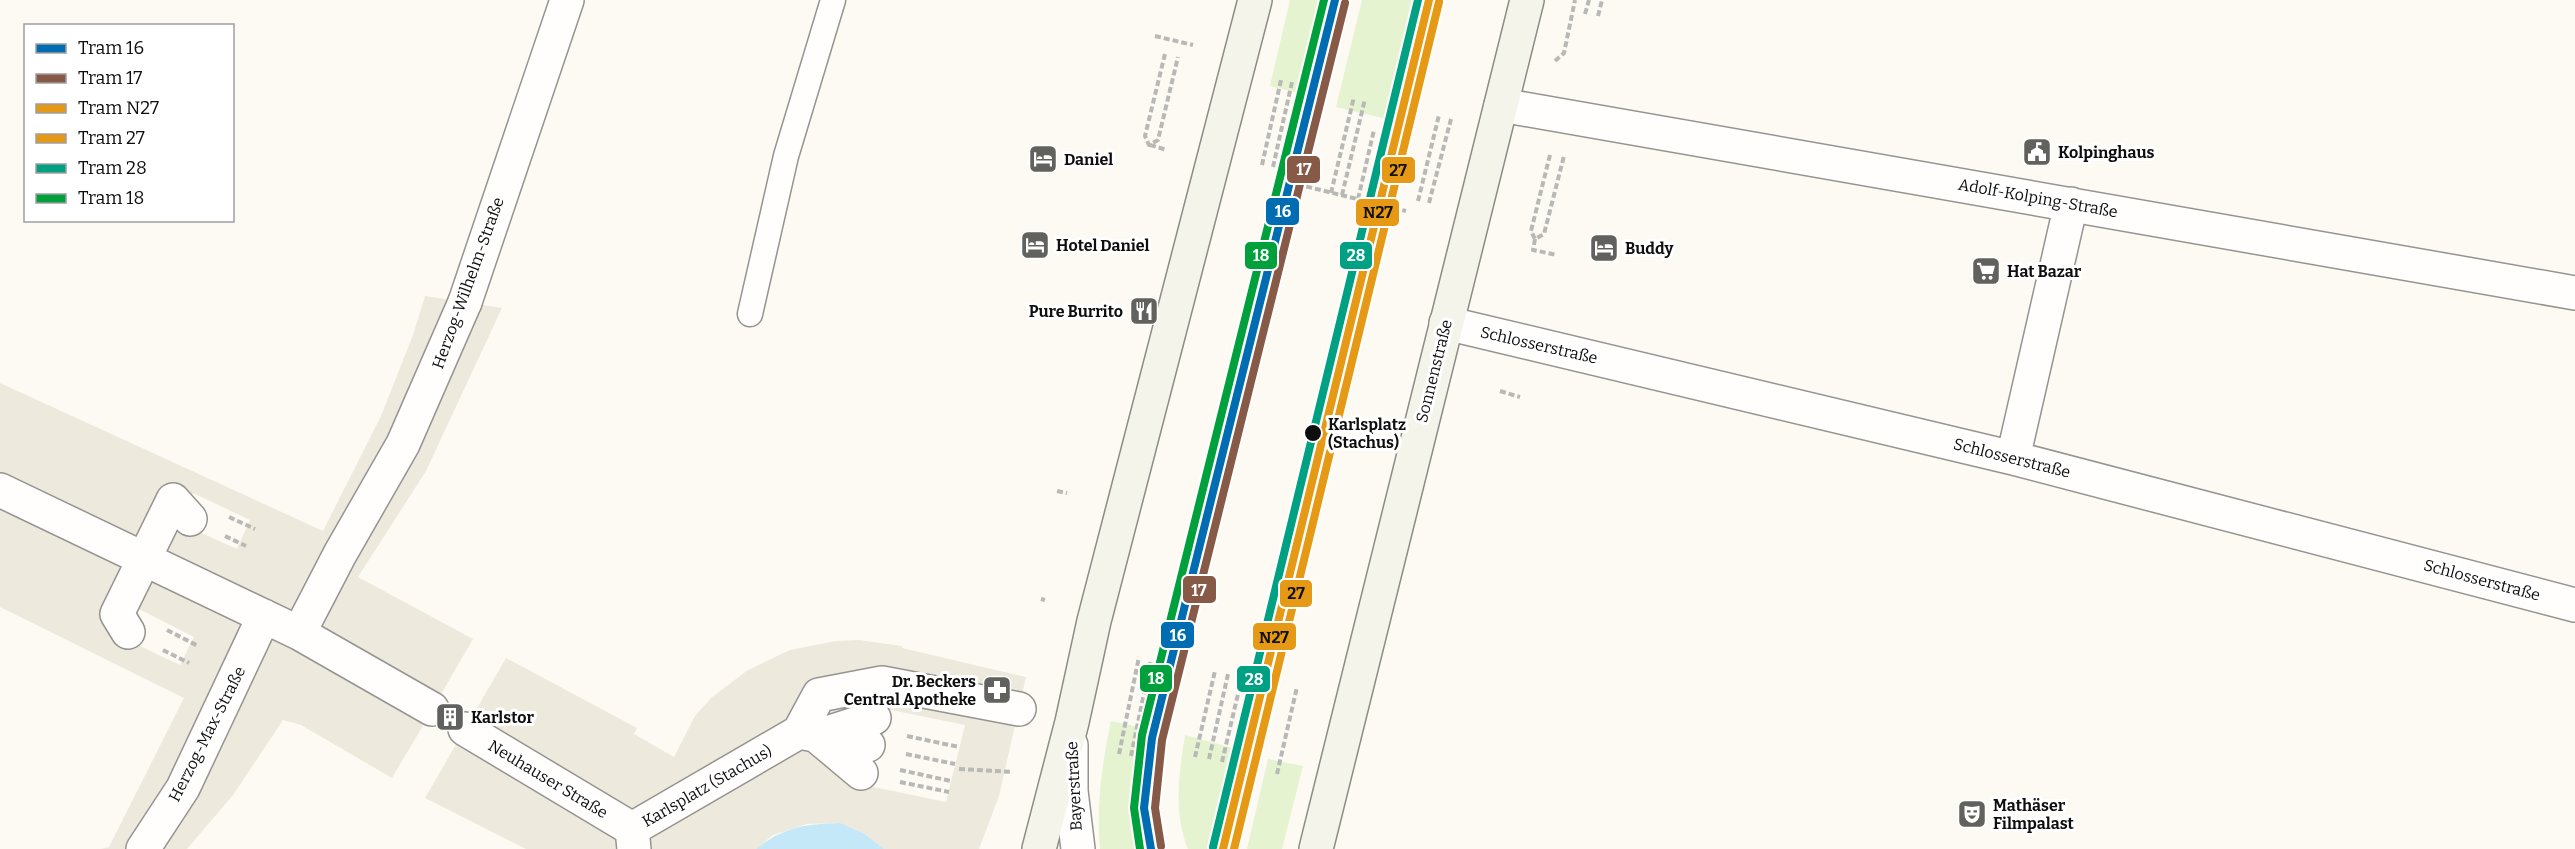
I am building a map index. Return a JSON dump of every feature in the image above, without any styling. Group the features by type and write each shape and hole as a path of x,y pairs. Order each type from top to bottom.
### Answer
{"main road":[{"path":"1039,849 1072,722 1094,621 1255,0"},
{"name":"Sonnenstraße","path":"1316,848 1344,746 1527,0"}],"street":[{"name":"Herzog-Wilhelm-Straße","path":"299,633 340,554 403,444 465,302 567,0"},
{"name":"Adolf-Kolping-Straße","path":"1501,105 2575,293"},
{"path":"2013,458 2071,204"},
{"name":"Schlosserstraße","path":"1446,324 2013,458 2575,604"},
{"path":"0,490 299,633 432,709"},
{"path":"127,620 145,558 187,507"},
{"name":"Herzog-Max-Straße","path":"143,849 183,788 264,616"},
{"path":"868,746 808,734 819,695 882,683 1019,709"},
{"name":"Bayerstraße","path":"1072,722 1071,791 1078,849"},
{"name":"Neuhauser Straße","path":"465,729 633,839"},
{"name":"Karlsplatz (Stachus)","path":"633,839 808,734 868,746"}],"lane":[{"path":"750,314 786,156 833,0"}],"path":[{"path":"1585,14 1589,0"},
{"path":"1598,16 1602,0"},
{"path":"1155,36 1193,45"},
{"path":"1165,54 1144,136 1149,145 1167,150"},
{"path":"1149,145 1158,140 1178,57"},
{"path":"1262,165 1281,80"},
{"path":"1273,167 1292,82"},
{"path":"1331,193 1354,97"},
{"path":"1342,195 1365,99"},
{"path":"1418,201 1439,116"},
{"path":"1430,203 1451,119"},
{"path":"1358,199 1374,130"},
{"path":"1551,152 1531,231 1535,239 1533,250 1557,255"},
{"path":"1535,239 1545,234 1564,155"},
{"path":"1280,180 1406,211"},
{"path":"1500,391 1520,397"},
{"path":"1057,490 1067,493"},
{"path":"1119,754 1139,657"},
{"path":"1131,756 1151,660"},
{"path":"1195,757 1215,671"},
{"path":"1209,759 1228,674"},
{"path":"1222,762 1242,677"},
{"path":"1277,774 1297,687"},
{"path":"868,746 959,747"},
{"path":"868,746 955,764"},
{"path":"868,746 951,781"},
{"path":"868,746 949,792"},
{"path":"959,769 1013,771"}],"green space":[{"path":"1290,0 1325,0 1303,94 1270,86"},
{"path":"1362,0 1420,0 1391,120 1336,107"},
{"path":"1111,721 1149,729 1139,803 1141,849 1100,849 1101,785"},
{"path":"1185,735 1237,749 1213,849 1188,849 1183,835 1179,793"},
{"path":"1268,759 1303,766 1282,849 1247,849"}],"shaded area":[{"path":"425,296 502,308 426,471 358,577 473,639 392,778 301,725 283,720 233,795 187,849 101,849 109,847 184,698 0,607 0,383 323,531 381,416 413,335","holes":["193,493 250,520 237,549 179,523","137,608 194,637 180,665 123,638"]},
{"path":"859,640 902,646 902,648 1026,677 999,796 979,849 884,849 865,834 839,823 807,824 773,835 756,849 526,849 425,798 506,658 637,728 634,734 674,757 695,716 711,698 748,670 790,650 836,641","holes":["877,707 965,725 946,802 859,784"]}],"water":[{"path":"840,823 865,834 884,849 756,849 785,831 816,824"}],"tram line":[{"name":"18","path":"1140,849 1134,808 1142,735 1324,0"},
{"name":"16","path":"1151,849 1144,808 1152,738 1335,0"},
{"name":"28","path":"1213,847 1418,0"},
{"name":"N27","path":"1223,849 1429,0"},
{"name":"27","path":"1234,849 1439,2"},
{"name":"17","path":"1161,846 1155,808 1162,740 1345,3"}],"place":[{"name":"Kolpinghaus","path":"2037,152"},
{"name":"Daniel","path":"1043,159"},
{"name":"Hotel Daniel","path":"1035,245"},
{"name":"Buddy","path":"1604,248"},
{"name":"Hat Bazar","path":"1986,271"},
{"name":"Pure Burrito","path":"1144,311"},
{"name":"Karlsplatz (Stachus)","path":"1313,433"},
{"name":"Dr. Beckers Central Apotheke","path":"997,690"},
{"name":"Karlstor","path":"450,717"},
{"name":"Mathäser Filmpalast","path":"1972,814"}]}
